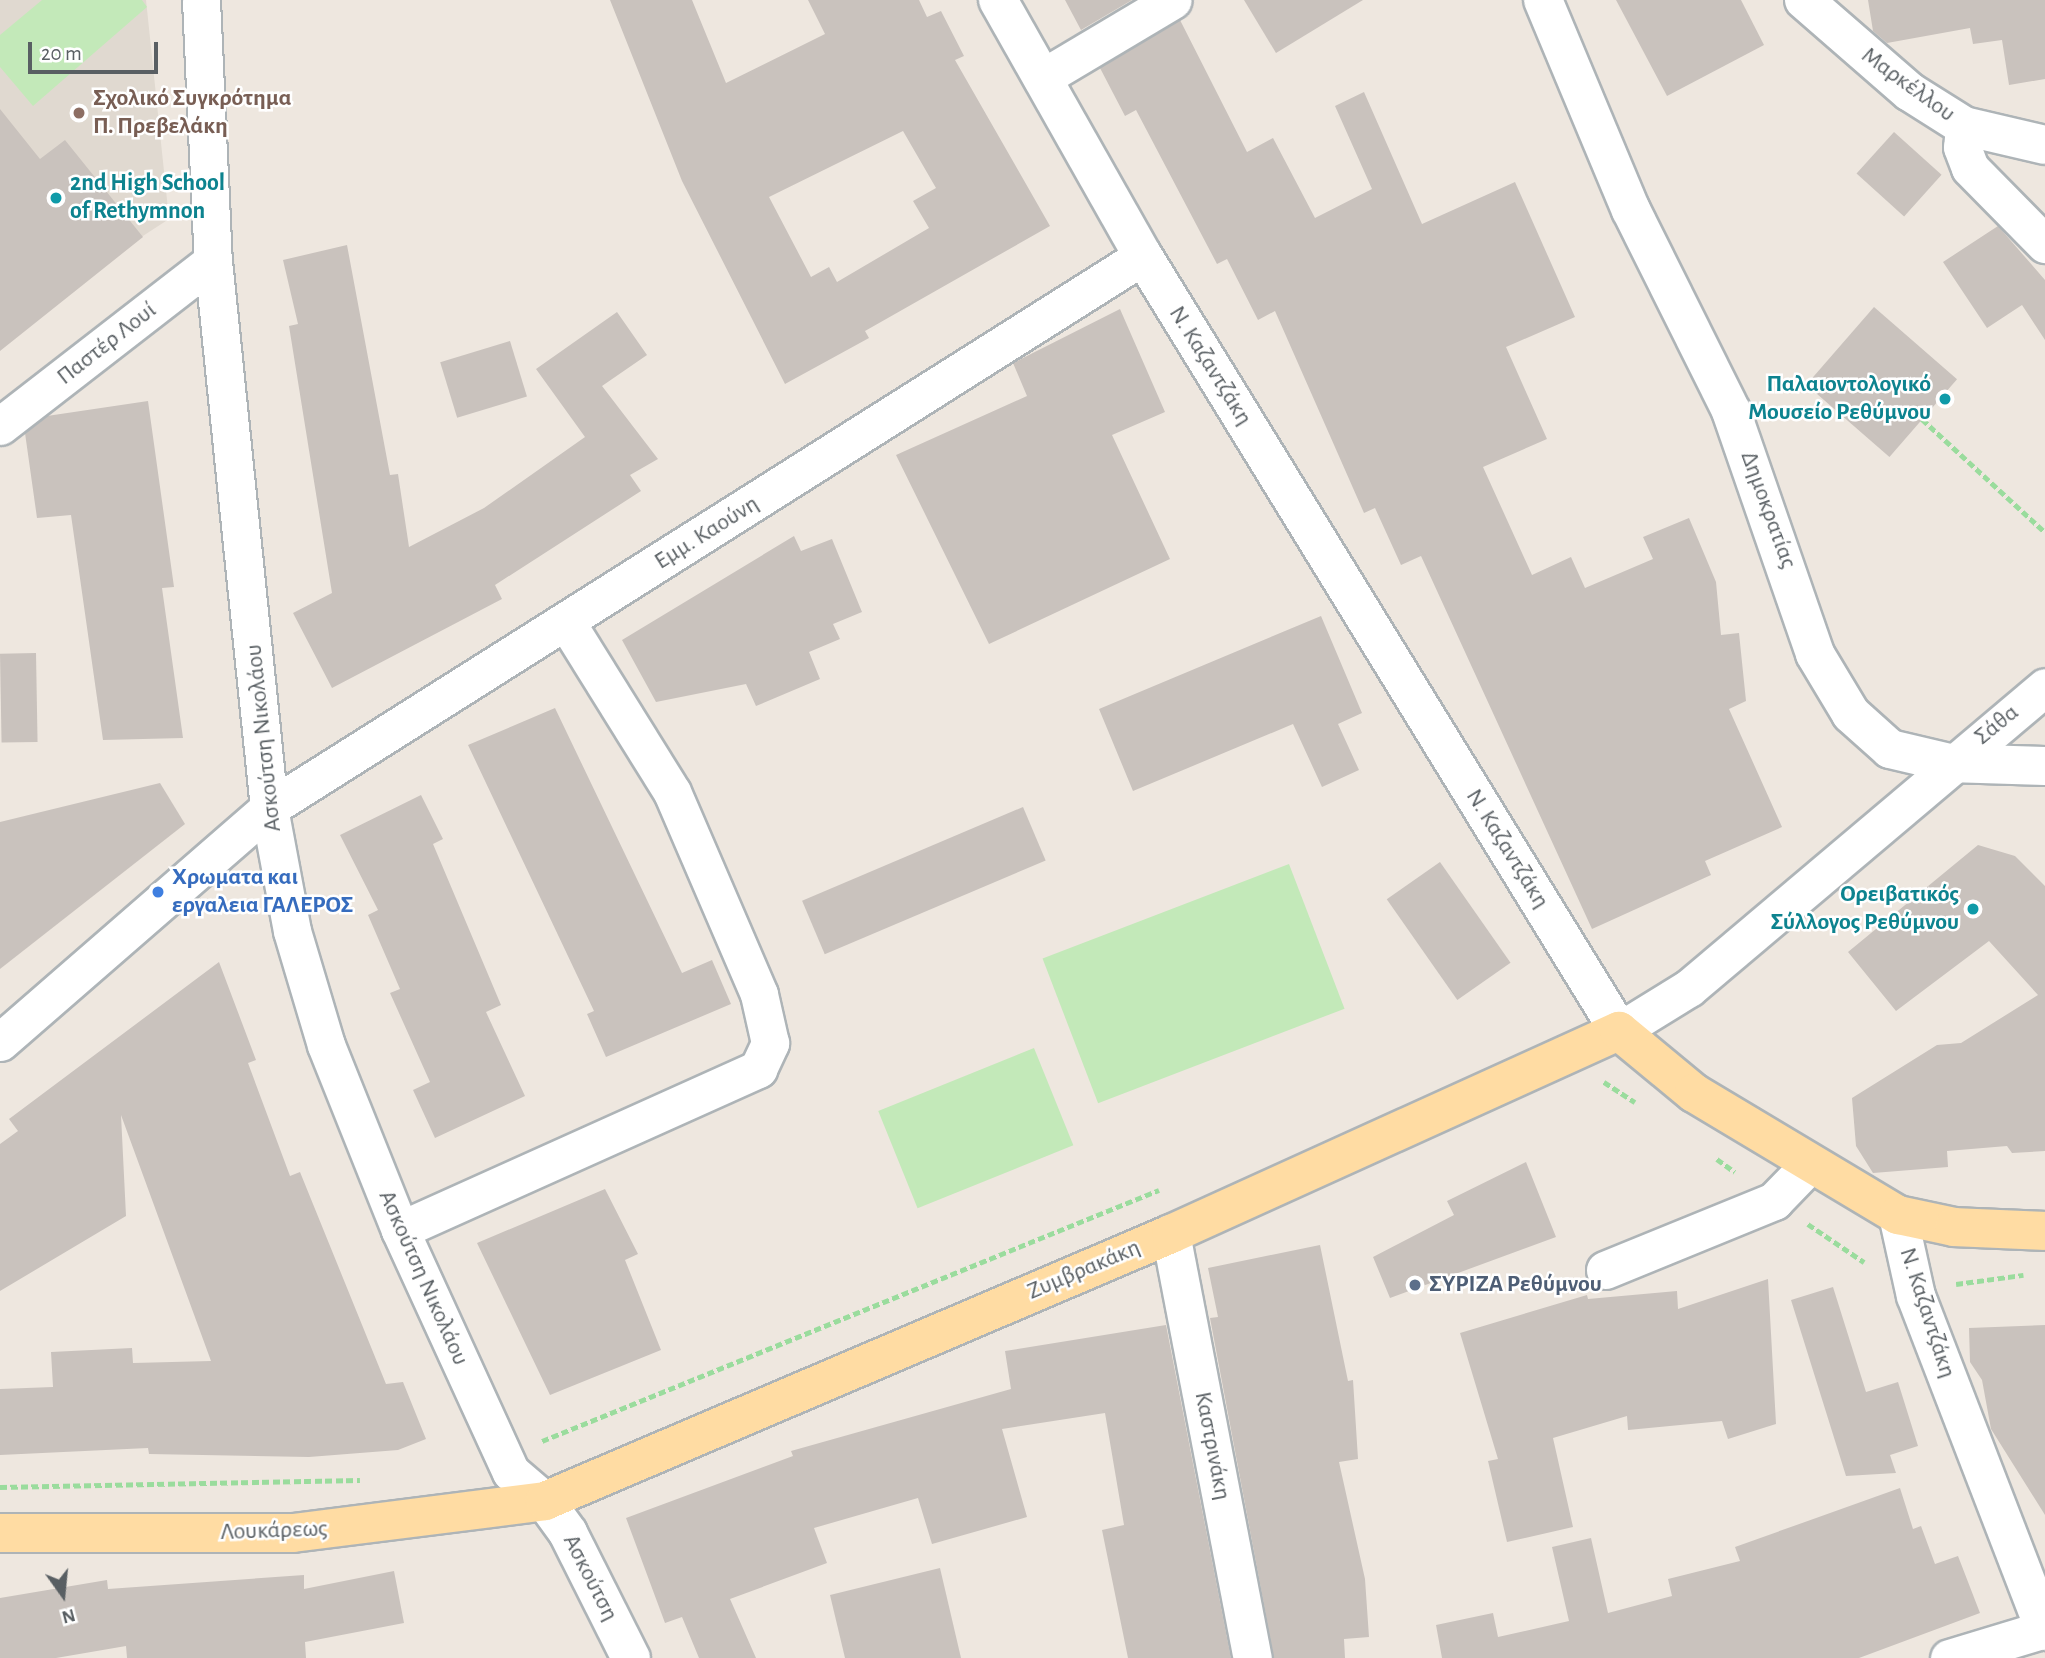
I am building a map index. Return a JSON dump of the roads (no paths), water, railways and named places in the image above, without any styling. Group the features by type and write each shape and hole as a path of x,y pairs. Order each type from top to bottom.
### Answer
{"main road":[{"name":"Ν. Καζαντζάκη","path":"1619,1031 1694,1093 1898,1215"},
{"name":"Ζυμβρακάκη","path":"545,1501 1171,1234 1619,1031"},
{"path":"1898,1215 1954,1227 2045,1231"},
{"name":"Λουκάρεως","path":"0,1532 292,1533 545,1501"}],"street":[{"name":"Ασκούτση Νικολάου","path":"201,0 213,261 269,808 292,931 326,1045 400,1230 511,1472 545,1501"},
{"name":"Ν. Καζαντζάκη","path":"998,0 1143,256 1619,1031"},
{"path":"1042,78 1173,0"},
{"name":"Δημοκρατίας","path":"1543,0 1631,210 1731,411 1815,654 1851,714 1890,749 1949,763 2045,766"},
{"name":"Μαρκέλλου","path":"1804,0 1910,92 1965,126 1962,147 1970,168 2045,244"},
{"path":"1965,126 2045,145"},
{"name":"Εμμ. Καούνη","path":"0,1042 269,808 1143,256"},
{"name":"Παστέρ Λουί","path":"0,426 213,261"},
{"path":"400,1230 758,1069 770,1043 759,994 672,792 566,622"},
{"name":"Σάθα","path":"1619,1031 1689,988 1949,763 2045,687"},
{"path":"1605,1270 1774,1201 1810,1164"},
{"name":"Ν. Καζαντζάκη","path":"1898,1215 1916,1296 2045,1630"},
{"name":"Καστρινάκη","path":"1171,1234 1253,1658"},
{"name":"Ασκούτση","path":"545,1501 568,1533 631,1658"},
{"path":"1948,1658 2045,1630"}],"place":[{"name":"Σχολικό Συγκρότημα Π. Πρεβελάκη","path":"79,113"},
{"name":"2nd High School of Rethymnon","path":"56,198"},
{"name":"Παλαιοντολογικό Μουσείο Ρεθύμνου","path":"1945,399"},
{"name":"Χρωματα και εργαλεια ΓΑΛΕΡΟΣ","path":"158,892"},
{"name":"Ορειβατικός Σύλλογος Ρεθύμνου","path":"1973,909"},
{"name":"ΣΥΡΙΖΑ Ρεθύμνου","path":"1415,1285"}]}
